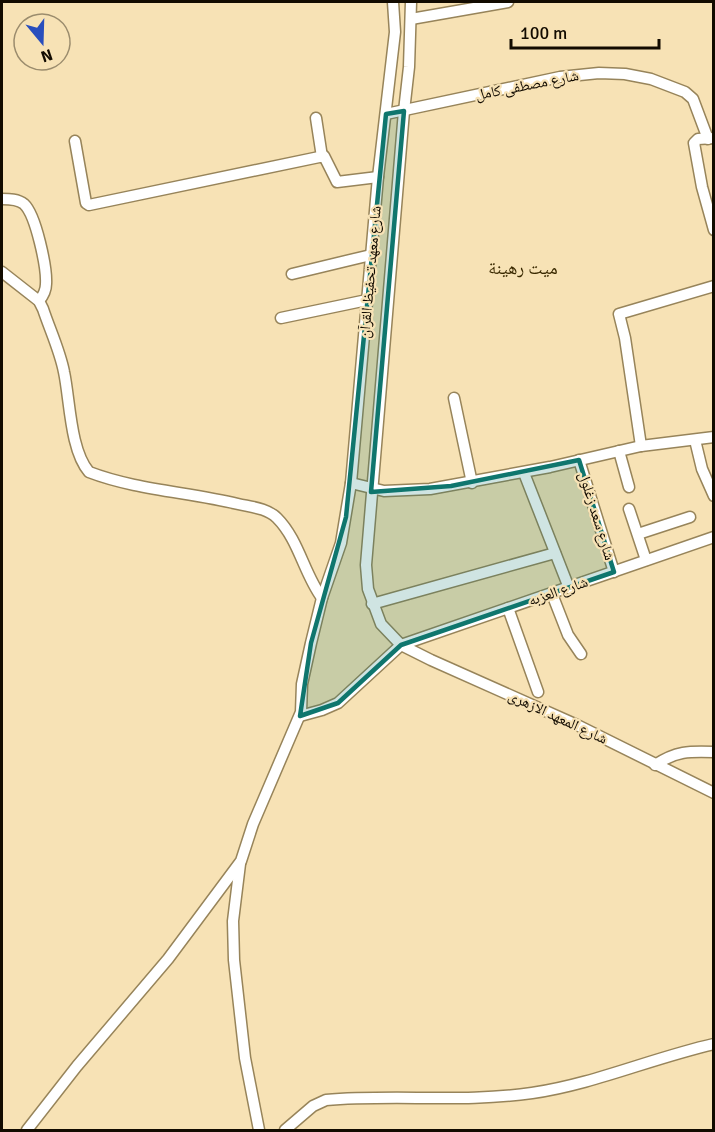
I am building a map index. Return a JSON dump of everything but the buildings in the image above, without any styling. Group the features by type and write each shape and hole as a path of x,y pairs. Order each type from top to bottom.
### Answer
{"street":[{"name":"شارع معهد تحفيظ القرآن","path":"241,861 253,824 300,716 302,684 322,598 341,543 351,483 378,177 395,32 393,2"},
{"path":"300,716 338,703 401,645 381,624 372,604 366,564 409,68 411,2"},
{"path":"411,19 508,2"},
{"name":"شارع مصطفى كامل","path":"386,114 560,77 599,73 625,74 651,79 686,92 693,99 707,139"},
{"path":"316,118 322,157"},
{"path":"707,139 694,143 699,174 714,230"},
{"path":"75,141 86,203 89,205 326,156 337,182 378,177"},
{"path":"2,199 23,204 32,217 46,275 44,294 39,301"},
{"path":"292,273 371,255"},
{"path":"2,272 39,301 64,370 76,442 83,465 89,472 268,511 285,529 322,598"},
{"path":"641,446 625,338 619,314 714,286"},
{"path":"281,318 367,300"},
{"path":"454,398 472,483"},
{"path":"351,483 372,490 409,490 472,483 641,446 714,437"},
{"path":"695,440 702,469 714,496"},
{"path":"619,451 629,487"},
{"name":"شارع سعد زغلول","path":"579,460 614,572"},
{"path":"524,472 568,588"},
{"path":"629,509 646,560"},
{"path":"638,534 690,517"},
{"name":"شارع العزبه","path":"401,645 714,537"},
{"path":"372,604 555,553"},
{"path":"552,594 568,635 581,654"},
{"path":"508,608 538,692"},
{"name":"شارع المعهد الازهرى","path":"401,645 576,724 714,793"},
{"path":"655,765 677,753 714,752"},
{"path":"27,1129 168,959 241,861"},
{"path":"241,861 233,921 234,960 245,1058 259,1131"},
{"path":"285,1131 313,1106 326,1100 490,1097 533,1093 714,1044"}],"highlighted area":[{"path":"404,111 371,492 451,486 579,460 614,572 401,645 338,703 300,716 311,643 346,517 386,114"}],"district":[{"name":"ميت رهينة","path":"523,268"}]}
